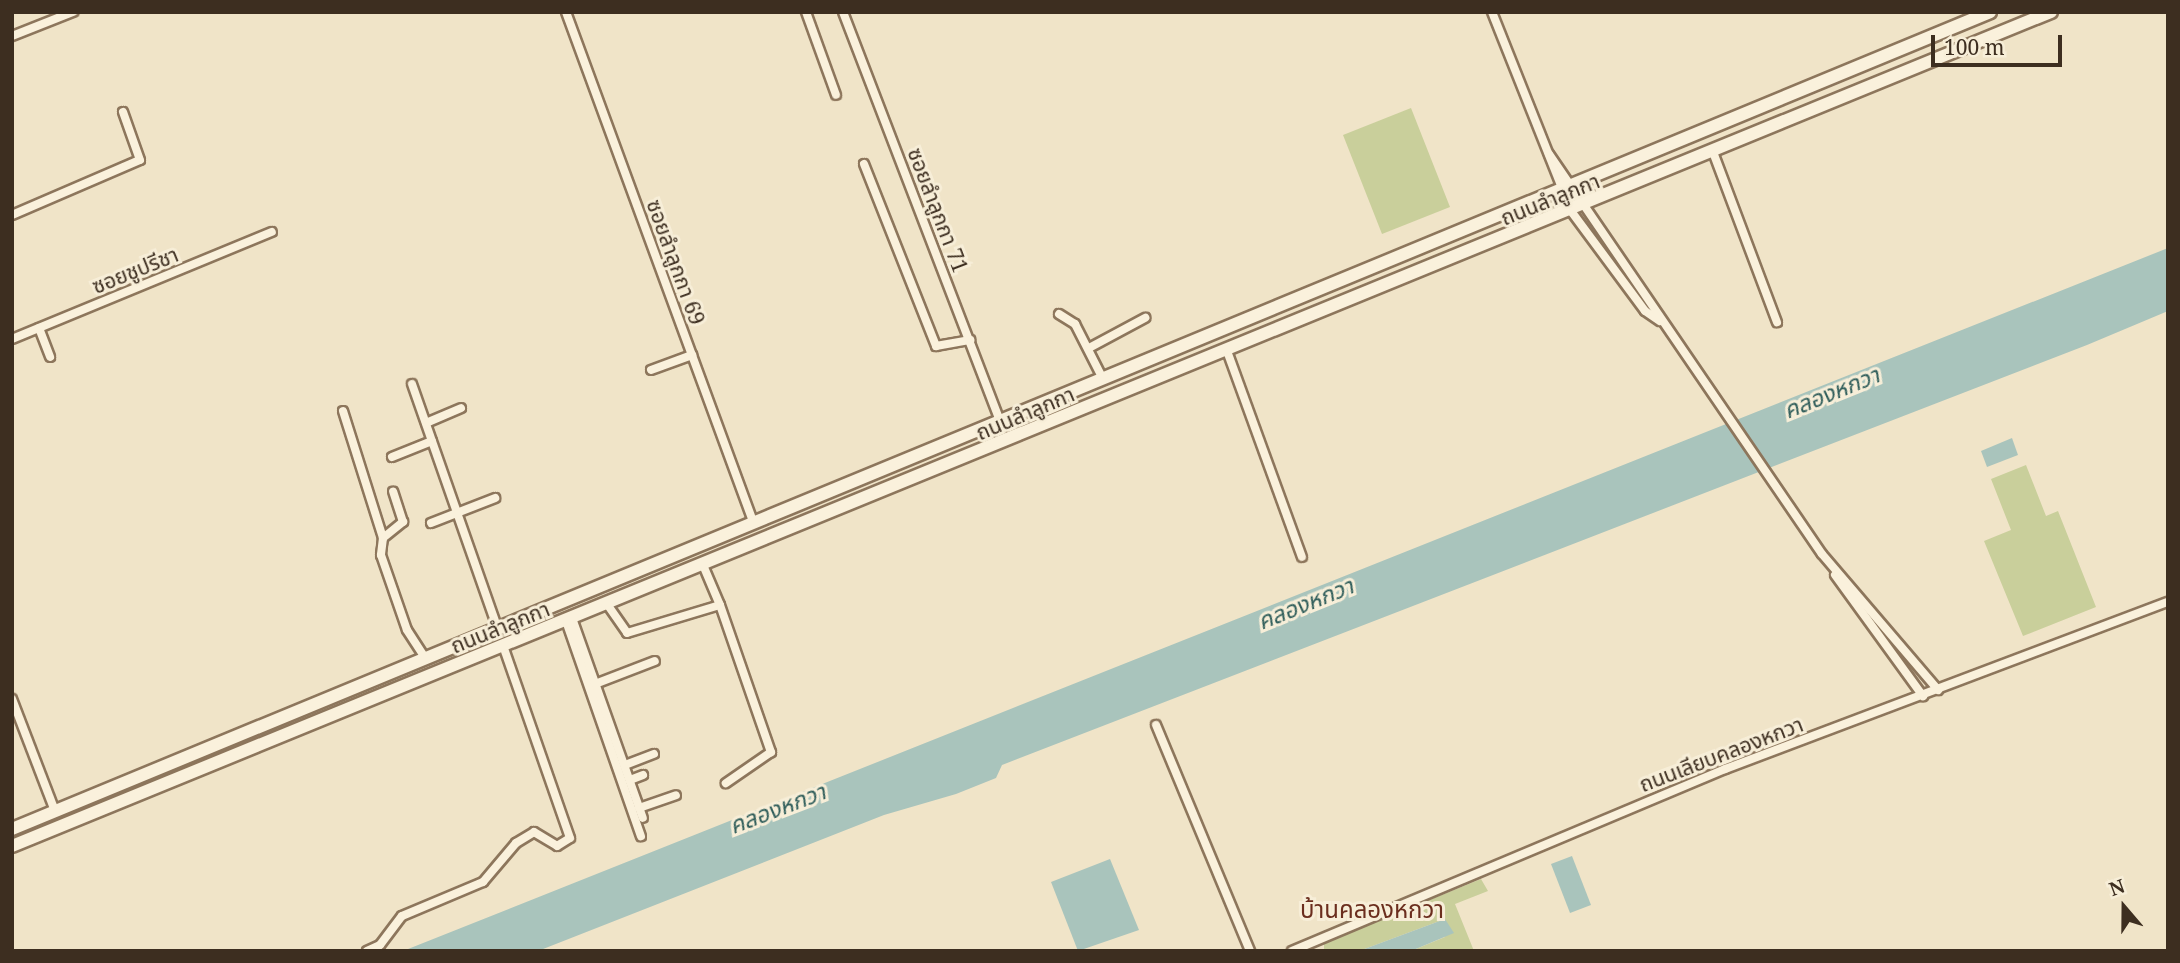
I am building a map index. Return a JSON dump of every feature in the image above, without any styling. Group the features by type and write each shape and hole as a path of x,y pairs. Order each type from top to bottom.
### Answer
{"main road":[{"name":"ถนนลำลูกกา","path":"12,829 1990,12"},
{"name":"ถนนลำลูกกา","path":"12,846 1577,209 2051,12"},
{"path":"652,566 658,583"}],"street":[{"path":"12,36 73,12"},
{"name":"ซอยลำลูกกา 69","path":"566,12 754,524"},
{"path":"806,12 836,95"},
{"name":"ซอยลำลูกกา 71","path":"843,12 1000,421"},
{"path":"1492,12 1549,154 1577,209 1605,258 1630,291 1661,321"},
{"path":"12,215 140,160 123,112"},
{"path":"1713,152 1777,322"},
{"path":"864,164 936,346 970,340"},
{"path":"1577,209 1615,249 1640,283 1661,321 1786,498 1830,566 1846,597 1923,696"},
{"name":"ซอยชูปรีชา","path":"12,339 272,232"},
{"path":"1605,258 1615,249"},
{"path":"1630,291 1640,283"},
{"path":"1059,314 1075,324 1103,379"},
{"path":"1089,348 1146,318"},
{"path":"39,328 50,357"},
{"path":"1227,351 1301,557"},
{"path":"651,370 692,355"},
{"path":"412,384 498,629"},
{"path":"426,423 461,408"},
{"path":"343,411 383,538 381,555 407,630 426,659"},
{"path":"392,457 432,441"},
{"path":"383,538 404,522 393,492"},
{"path":"430,523 495,498"},
{"path":"703,565 720,605 771,752 726,783"},
{"path":"1830,566 1938,690"},
{"name":"ถนนเลียบคลองหกวา","path":"1293,951 1725,769 2168,602"},
{"path":"607,604 626,633 720,605"},
{"path":"569,619 643,818"},
{"path":"569,619 641,836"},
{"path":"367,951 380,945 402,916 483,882 516,843 534,832 557,846 570,838 503,646"},
{"path":"595,684 655,662"},
{"path":"12,699 55,811"},
{"path":"1156,725 1250,951"},
{"path":"625,765 654,754"},
{"path":"630,780 643,775"},
{"path":"639,808 676,795"}],"green space":[{"path":"1411,108 1450,207 1382,234 1343,135"},
{"path":"2026,465 2046,516 2058,511 2096,607 2023,636 1984,541 2011,530 1991,479"},
{"path":"1481,879 1488,891 1455,904 1474,951 1411,951 1445,937 1445,919 1359,951 1324,951 1324,943"}],"water":[{"name":"คลองหกวา","path":"2168,248 2168,311 2087,345 1002,765 996,778 956,794 884,815 538,951 403,951"},
{"path":"2012,438 2018,455 1987,467 1981,451"},
{"path":"1572,856 1591,905 1570,913 1551,864"},
{"path":"1110,859 1139,930 1078,951 1051,882"},
{"path":"1445,919 1454,933 1411,951 1359,951"}],"district":[{"name":"บ้านคลองหกวา","path":"1372,909"}]}
